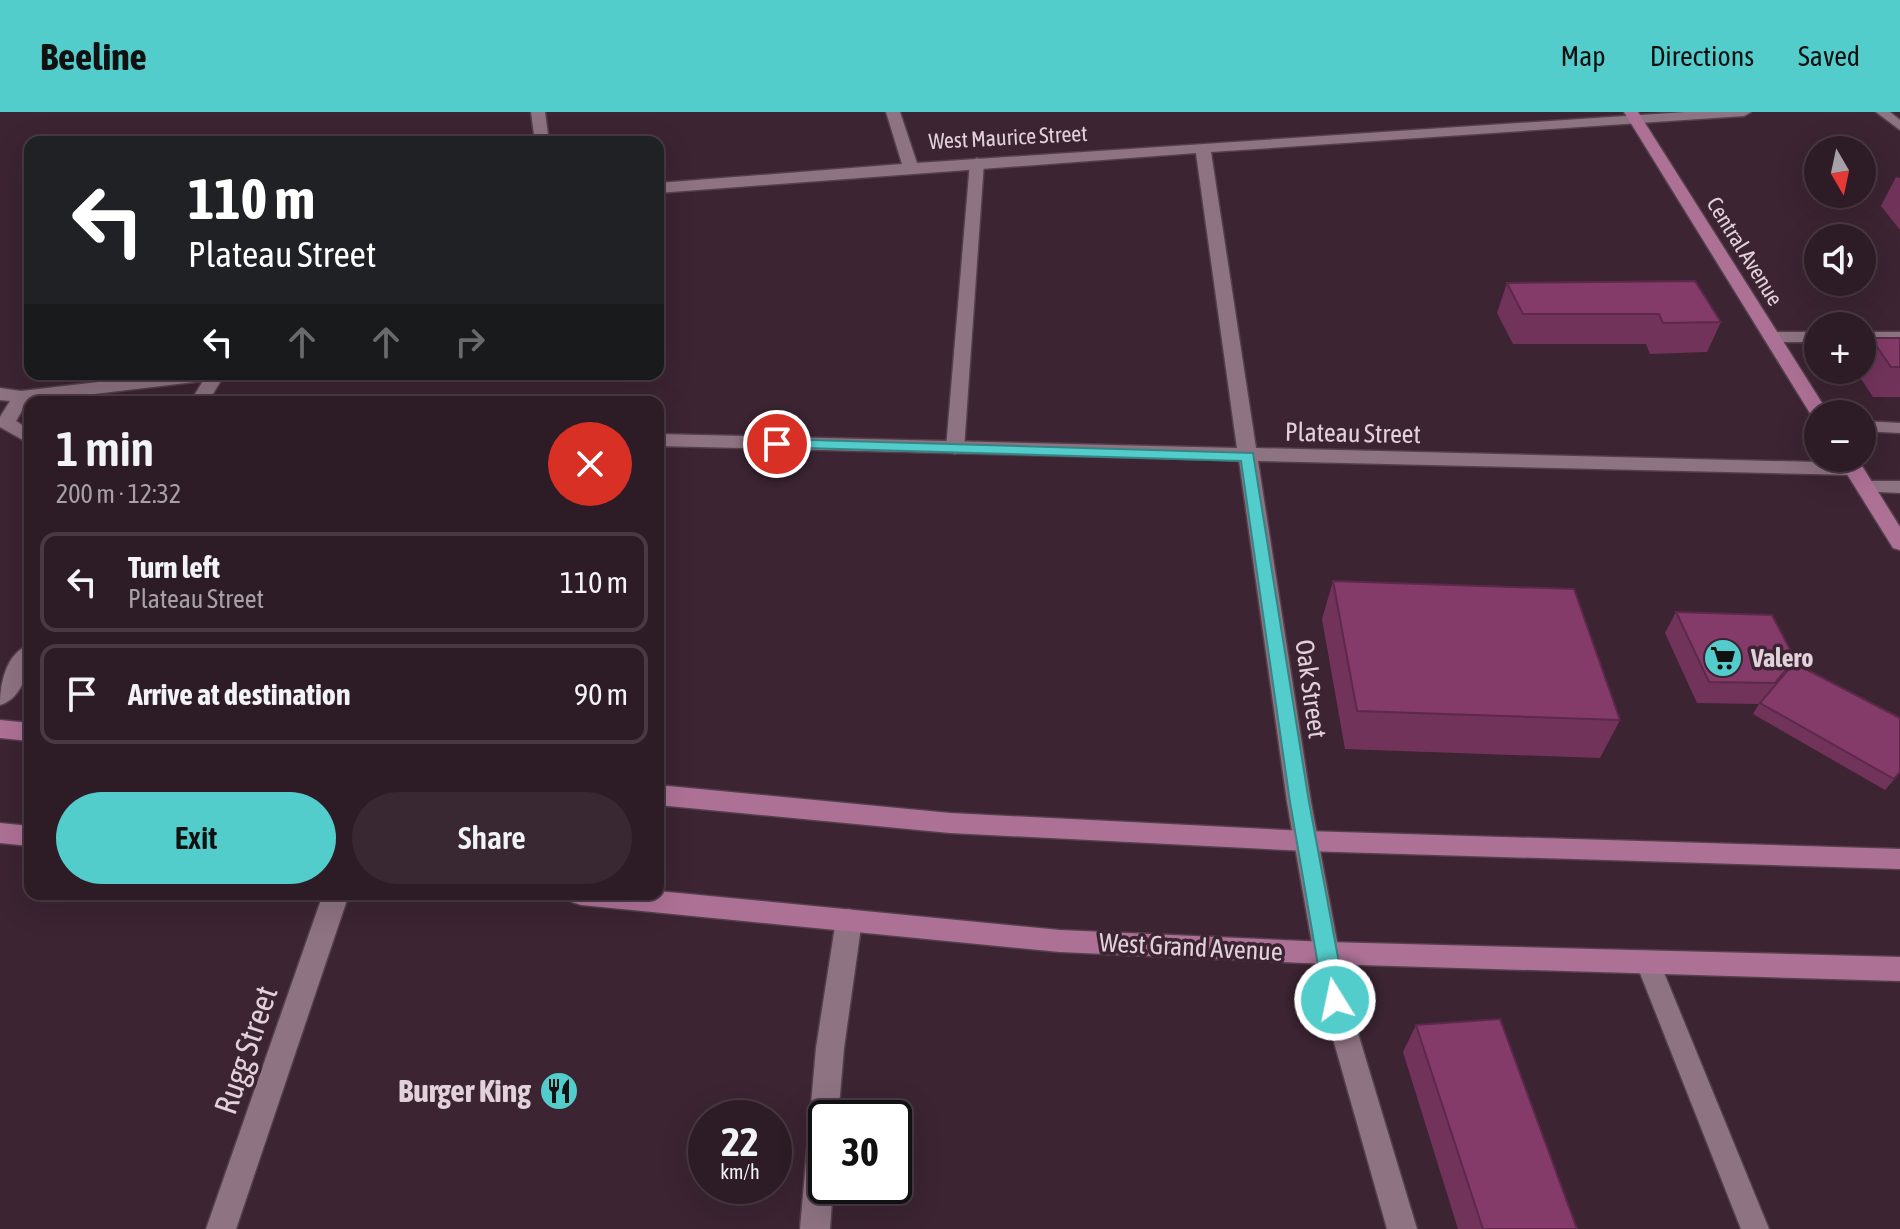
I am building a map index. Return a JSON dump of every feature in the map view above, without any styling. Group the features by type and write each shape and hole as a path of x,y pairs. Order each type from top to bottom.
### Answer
{"main road":[{"name":"Central Avenue","path":"1633,116 1811,400"},
{"path":"1856,472 1900,543"},
{"path":"0,729 24,731"},
{"path":"664,796 950,823 1306,841 1900,859"},
{"path":"0,833 24,835"},
{"name":"West Grand Avenue","path":"643,900 1060,941 1327,953 1900,969"}],"street":[{"path":"538,112 541,136"},
{"path":"893,112 910,166"},
{"name":"West Maurice Street","path":"664,187 910,166 1203,150 1633,116 1744,112"},
{"name":"Oak Street","path":"1203,150 1306,841 1335,1000 1402,1229"},
{"path":"29,396 164,380"},
{"path":"0,394 24,397"},
{"path":"21,397 6,423 24,434"},
{"name":"Plateau Street","path":"664,440 1248,457 1804,463"},
{"path":"0,697 24,662"},
{"name":"Rugg Street","path":"221,1229 334,900"},
{"path":"815,1229 830,1048 849,920"}],"lane":[{"path":"1882,112 1900,126"},
{"path":"955,449 977,162"},
{"path":"1771,337 1804,337"},
{"path":"1876,337 1900,337"},
{"path":"1876,427 1900,428"},
{"path":"1866,487 1900,487"},
{"path":"1648,963 1755,1229"}],"building":[{"path":"1695,281 1721,322 1663,323 1659,314 1523,314 1507,283"},
{"path":"1876,338 1900,338 1900,367 1891,367 1876,345"},
{"path":"1333,581 1574,589 1620,720 1357,711"},
{"path":"1676,612 1772,615 1795,659 1775,683 1709,682"},
{"name":"Valero","path":"1794,663 1900,718 1900,772 1894,779 1760,703"},
{"path":"1500,1019 1577,1229 1483,1229 1416,1025"}],"place":[{"name":"Valero","path":"1723,658"},
{"name":"Burger King","path":"559,1091"}],"route":[{"path":"777,444 1248,457 1299,802 1335,1000"}]}
